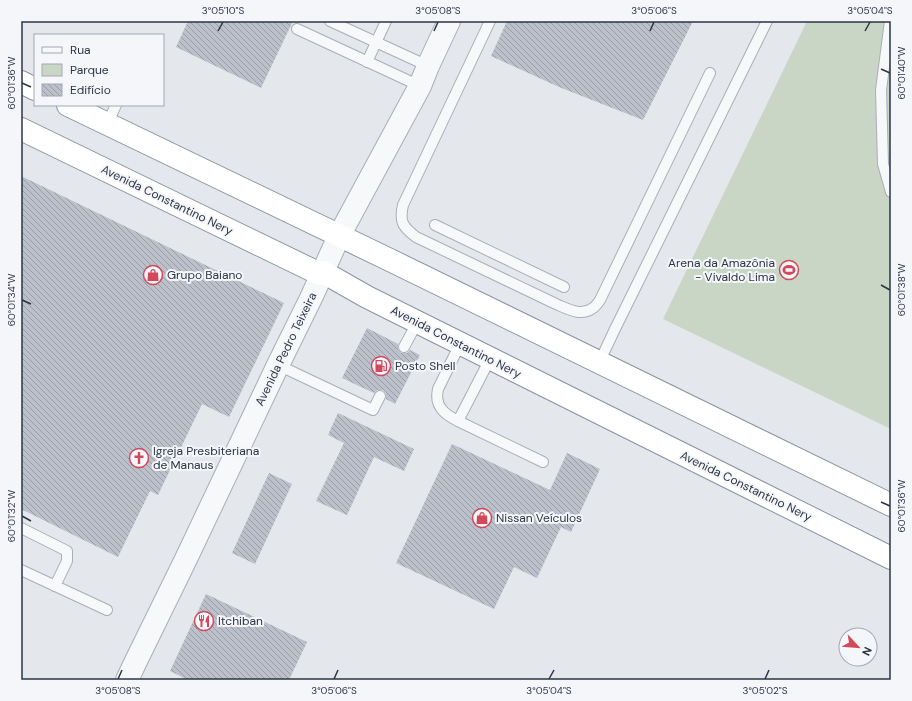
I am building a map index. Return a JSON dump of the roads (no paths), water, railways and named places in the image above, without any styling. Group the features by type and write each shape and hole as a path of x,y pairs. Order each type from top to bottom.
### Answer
{"highway":[{"path":"21,82 34,88"},
{"path":"73,106 112,114 339,236 891,505"},
{"name":"Avenida Constantino Nery","path":"21,129 320,274 324,272 367,297 417,323 891,558"}],"street":[{"name":"Avenida Pedro Teixeira","path":"127,680 324,272 339,236 420,86 449,21"}],"lane":[{"path":"330,21 428,66"},
{"path":"367,62 386,21"},
{"path":"490,21 403,205 400,214 402,223 408,231 416,237 570,311 579,313 586,312 593,308 600,300 710,72"},
{"path":"599,362 767,21"},
{"path":"890,21 881,90 883,164 891,192"},
{"path":"297,29 420,86"},
{"path":"435,225 564,287"},
{"path":"404,347 417,323"},
{"path":"460,344 436,396 442,409 458,421 543,462"},
{"path":"458,421 490,359"},
{"path":"278,365 373,410 380,396"},
{"path":"21,528 67,551 67,561 55,586"},
{"path":"21,570 107,610"}],"place":[{"name":"Arena da Amazônia - Vivaldo Lima","path":"789,270"},
{"name":"Grupo Baiano","path":"153,275"},
{"name":"Posto Shell","path":"381,366"},
{"name":"Igreja Presbiteriana de Manaus","path":"139,458"},
{"name":"Nissan Veículos","path":"482,518"},
{"name":"Itchiban","path":"204,621"}]}
